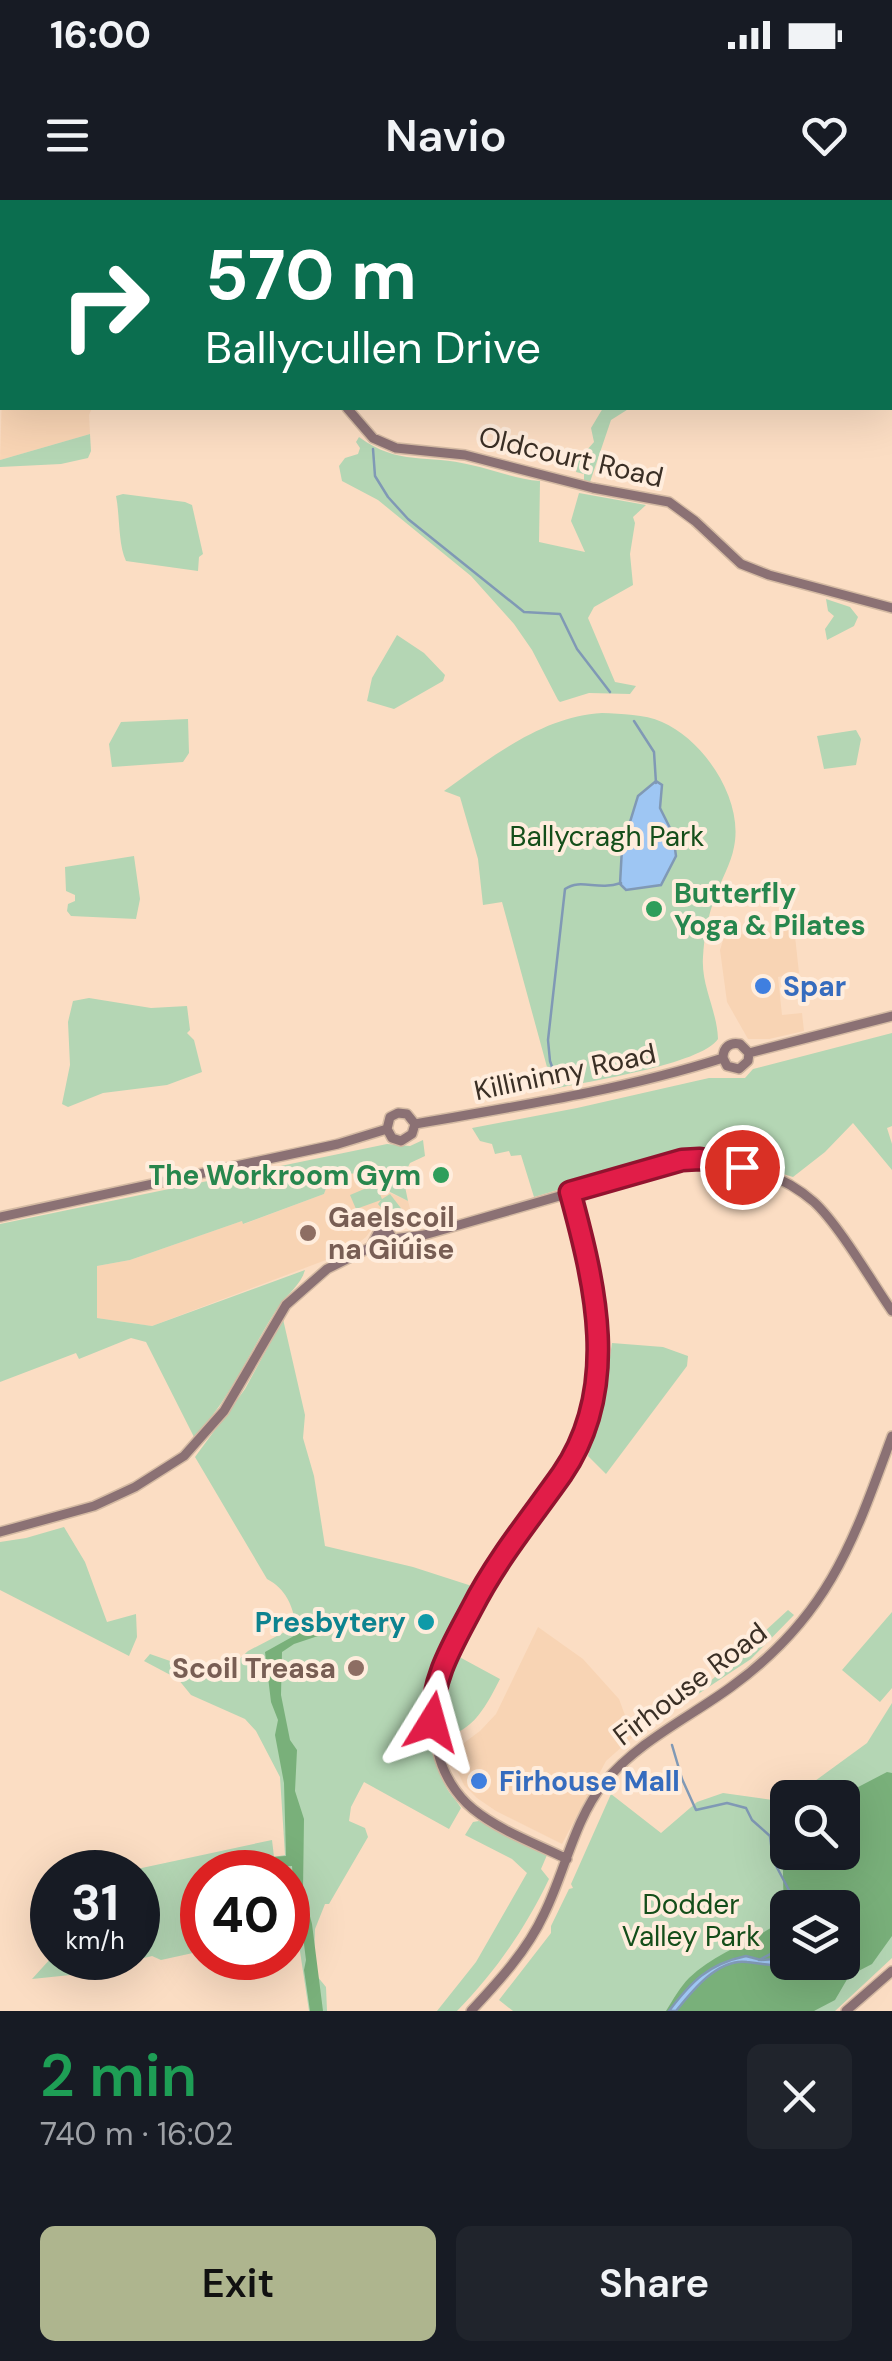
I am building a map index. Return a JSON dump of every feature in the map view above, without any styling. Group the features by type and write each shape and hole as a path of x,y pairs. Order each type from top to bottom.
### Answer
{"street":[{"name":"Oldcourt Road","path":"348,410 374,438 396,448 465,455 593,488 669,502 740,564 769,576 892,608"},
{"name":"Killininny Road","path":"749,1053 892,1016"},
{"name":"Killininny Road","path":"722,1058 724,1049 732,1044 740,1044 749,1053"},
{"name":"Killininny Road","path":"722,1058 730,1068 740,1069 748,1061 749,1053"},
{"name":"Killininny Road","path":"414,1124 577,1095 722,1058"},
{"name":"Killininny Road","path":"398,1113 407,1114 414,1124 412,1134 401,1141 392,1138 386,1129 390,1118 398,1113"},
{"name":"Killininny Road","path":"0,1217 279,1160 386,1129"},
{"path":"0,1532 94,1506 135,1487 184,1456 224,1411 286,1306 312,1280 374,1244 375,1234 381,1230 392,1239 424,1235 682,1160 700,1159 756,1170 817,1204 892,1311"},
{"path":"568,1859 487,1818 461,1796 440,1760 432,1703 441,1668 477,1598 524,1523 563,1472 588,1417 600,1334 588,1262 570,1192"},
{"name":"Firhouse Road","path":"471,2011 533,1934 592,1802 616,1770 768,1658 817,1606 854,1539 892,1436"},
{"path":"846,2011 892,1970"}],"shaded area":[{"path":"2,410 91,410 90,434 0,460"},
{"path":"794,927 799,973 778,977 782,1015 802,1013 804,1031 748,1039 727,1002 720,950 724,937"},
{"path":"363,1171 384,1190 408,1201 415,1227 385,1223 373,1227 347,1252 152,1326 97,1318 97,1266 130,1260 242,1221 244,1224 324,1194 330,1177"},
{"path":"538,1627 583,1659 619,1699 633,1737 606,1761 562,1844 477,1798 464,1785 449,1754 496,1714"}],"green space":[{"path":"602,410 627,410 611,420 590,482 584,481 584,474 576,472 579,459 594,442 591,428"},
{"path":"90,434 88,458 61,464 0,467 0,460"},
{"path":"359,437 400,456 455,462 540,481 539,542 585,552 571,521 579,493 646,505 633,517 633,585 594,607 588,618 615,682 636,686 630,694 589,693 560,702 514,624 471,576 378,500 342,481 339,466 345,458 358,454"},
{"path":"116,496 192,505 203,554 198,571 126,561"},
{"path":"826,599 850,607 858,617 854,626 827,640 825,629 834,616 828,611"},
{"path":"397,635 424,653 445,675 443,681 394,709 367,701 372,678"},
{"name":"Ballycragh Park","path":"602,713 648,717 678,731 706,757 727,792 736,829 734,847 710,911 703,957 718,1039 708,1048 667,1064 553,1089 502,902 483,905 478,859 460,797 444,791 538,730"},
{"path":"188,719 189,753 183,762 112,767 109,744 121,722"},
{"path":"856,730 861,739 856,765 824,769 817,736"},
{"path":"134,856 140,899 136,919 71,916 68,904 75,901 75,895 66,891 65,867"},
{"path":"89,998 151,1008 187,1006 187,1033 194,1040 202,1072 167,1085 103,1093 68,1107 62,1104 70,1065 68,1022 73,1001"},
{"path":"892,1033 892,1126 887,1128 892,1144 892,1170 853,1123 793,1177 721,1155 680,1154 534,1197 521,1155 511,1156 509,1151 495,1154 492,1144 480,1141 472,1128 709,1078 745,1078 753,1069"},
{"path":"423,1140 425,1156 410,1163 403,1177 408,1201 376,1185 382,1199 390,1194 407,1216 395,1225 378,1204 381,1200 356,1209 350,1195 376,1184 363,1172 330,1177 324,1194 243,1224 242,1221 130,1260 97,1266 97,1318 152,1326 305,1270 219,1407 194,1437 146,1342 131,1338 79,1359 76,1353 0,1382 0,1224 387,1144 410,1146"},
{"path":"283,1319 305,1415 303,1438 314,1476 325,1546 413,1567 478,1588 441,1659 430,1703 434,1753 445,1786 461,1808 449,1829 364,1782 351,1807 349,1821 365,1828 368,1837 329,1904 325,1904 315,1929 314,1962 317,1976 326,1987 327,2011 309,2011 304,1980 310,1980 310,1850 285,1850 280,1777 256,1731 245,1719 191,1695 178,1679 144,1661 150,1654 219,1678 248,1651 296,1626 288,1599 267,1579 195,1457 245,1389"},
{"path":"612,1343 663,1347 688,1356 687,1366 606,1474 588,1456 605,1392"},
{"path":"64,1527 85,1562 107,1622 136,1614 137,1637 129,1656 0,1590 0,1542"},
{"path":"788,1610 794,1615 751,1659 692,1698"},
{"path":"892,1612 892,1688 880,1702 842,1670"},
{"path":"319,1626 318,1636 282,1652 281,1695 290,1740 297,1750 295,1791 304,1819 304,1850 286,1850 284,1783 275,1735 278,1720 271,1702 265,1652 310,1627"},
{"path":"452,1653 500,1679 471,1723 443,1737 437,1729 439,1685"},
{"name":"Dodder Valley Park","path":"892,1703 892,1958 835,2011 513,2011 499,2000 551,1933 611,1794 661,1833 697,1802 723,1793 770,1800 770,1870 860,1870 860,1780 816,1780 867,1743"},
{"path":"892,1773 892,1936 872,1964 860,1970 860,1890 783,1890 783,1870 860,1870 860,1786"},
{"path":"479,1821 547,1855 541,1869 549,1879 520,1932 484,1981 457,2011 437,2011 476,1962 527,1873 512,1859 465,1835 473,1822"},
{"path":"272,1840 273,1850 225,1850"},
{"path":"180,1860 180,1956 161,1960 160,1960 160,1864"},
{"path":"310,1916 323,2011 310,2011 305,1980 310,1980"},
{"path":"770,1928 770,1980 847,1980 835,2000 814,2011 666,2011 683,1985 700,1969"}],"water":[{"path":"656,781 662,785 660,808 673,834 676,856 661,885 626,890 620,884 622,848 638,796"},
{"path":"746,1956 770,1959 770,1964 736,1962 716,1970 676,2011 669,2011 701,1976"}],"waterway":[{"path":"373,449 375,476 408,519 524,612 560,614 577,649 610,692"},
{"path":"634,721 654,752 656,783"},
{"path":"558,1084 548,1040 565,889 621,883"},
{"path":"672,1745 696,1810 727,1803 746,1808 752,1820 770,1836 773,1860 789,1890"},
{"path":"759,1960 770,1954"}],"place":[{"name":"Butterfly Yoga & Pilates","path":"654,909"},
{"name":"Spar","path":"763,986"},
{"name":"The Workroom Gym","path":"441,1175"},
{"name":"Gaelscoil na Giúise","path":"308,1233"},
{"name":"Presbytery","path":"426,1622"},
{"name":"Scoil Treasa","path":"356,1668"},
{"name":"Firhouse Mall","path":"479,1781"}],"route":[{"path":"432,1722 436,1683 452,1644 499,1560 563,1472 588,1417 600,1334 588,1262 570,1192 682,1160 700,1159 742,1167"}]}
